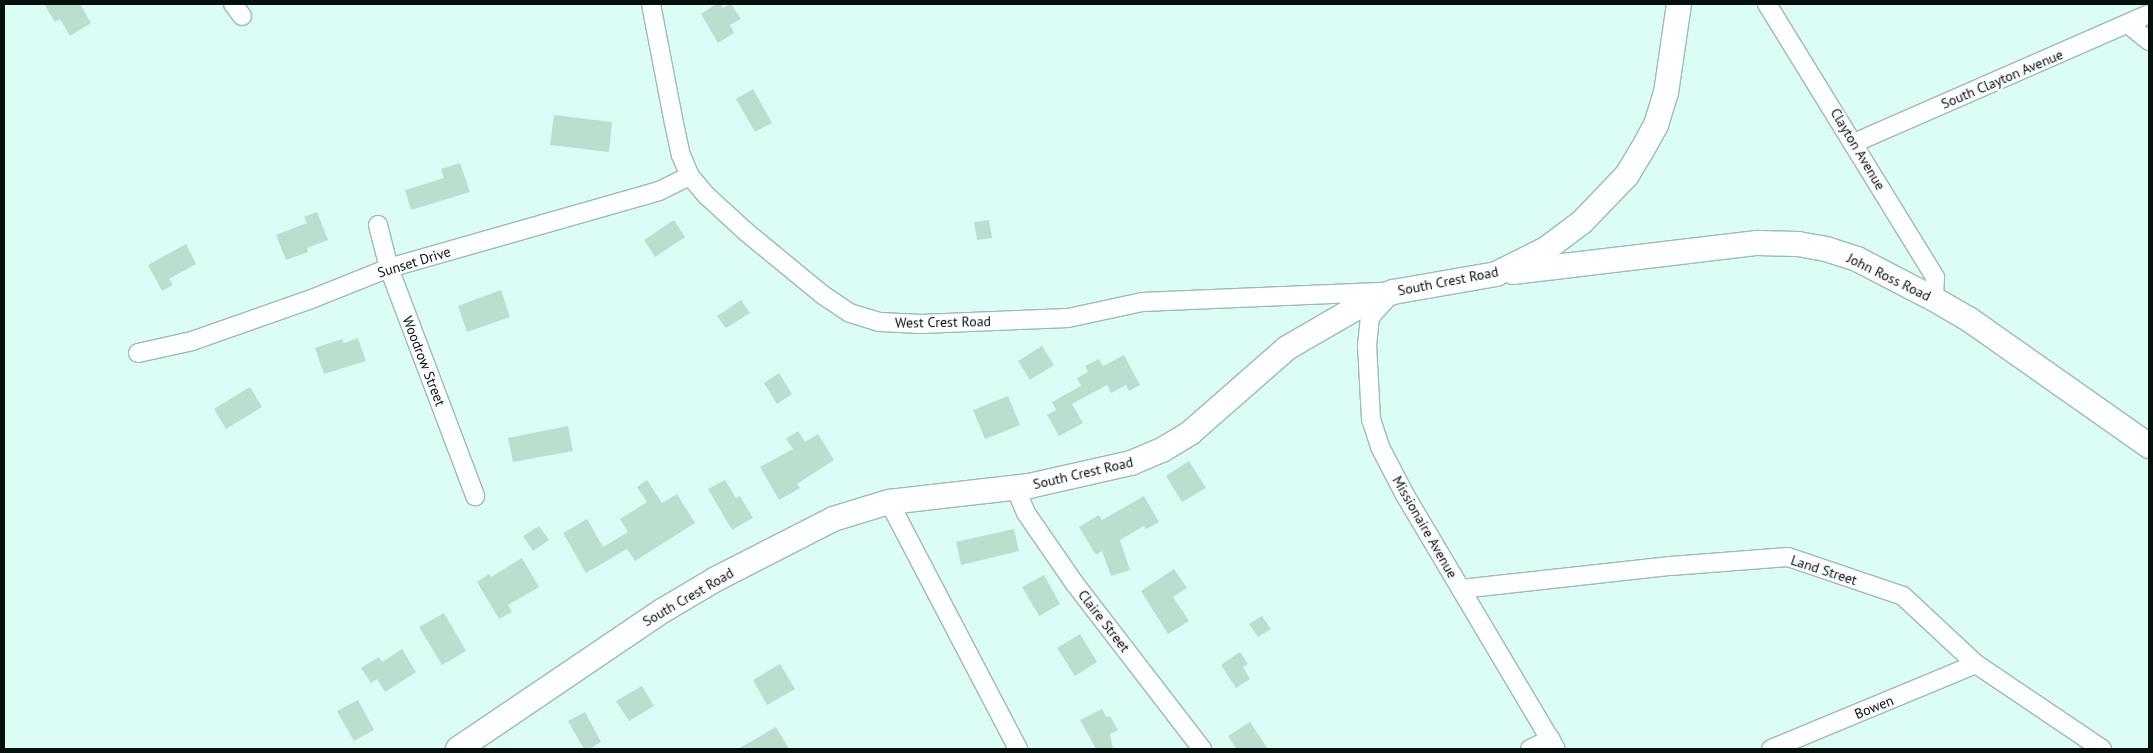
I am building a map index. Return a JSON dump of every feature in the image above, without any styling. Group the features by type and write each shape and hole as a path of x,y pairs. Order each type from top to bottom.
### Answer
{"street":[{"name":"West Crest Road","path":"650,4 681,155 690,176 707,196 745,232 823,295 850,313 880,322 922,324 1068,318 1142,302 1393,292"},
{"name":"South Crest Road","path":"458,749 662,611 716,580 834,519 889,502 1015,487 1098,472 1131,463 1162,450 1190,433 1288,348 1354,309 1393,292 1496,274 1546,249 1582,222 1627,175 1656,124 1666,93 1679,4"},
{"name":"Clayton Avenue","path":"1767,4 1854,142 1935,277 1934,299"},
{"name":"South Clayton Avenue","path":"1854,142 2149,14"},
{"path":"2128,24 2149,42"},
{"name":"Sunset Drive","path":"138,354 192,341 314,298 389,268 628,201 659,191 690,176"},
{"name":"Woodrow Street","path":"378,225 389,268 475,496"},
{"name":"John Ross Road","path":"1496,274 1757,243 1798,244 1826,249 1857,259 1970,320 2149,446"},
{"name":"Missionaire Avenue","path":"1393,292 1370,317 1367,344 1371,418 1380,447 1401,487 1554,744"},
{"name":"Claire Street","path":"1015,487 1026,513 1074,584 1202,749"},
{"path":"889,502 1018,749"},
{"name":"Land Street","path":"1461,589 1671,566 1788,557 1903,596 1976,664 2102,749"},
{"name":"Bowen","path":"1771,749 1976,664"},
{"path":"1530,749 1554,744"}],"building":[{"path":"44,4 80,4 91,23 70,36 60,19 55,22"},
{"path":"716,4 720,4 723,8 731,4 741,19 730,25 734,33 718,43 701,14"},
{"path":"753,89 772,123 755,132 736,99"},
{"path":"554,115 612,122 609,152 550,145"},
{"path":"460,163 470,192 411,210 405,190 444,178 441,169"},
{"path":"317,212 328,240 307,248 308,252 286,260 276,235 307,223 304,217"},
{"path":"674,220 685,237 655,257 644,240"},
{"path":"989,220 992,238 977,240 974,222"},
{"path":"186,244 196,264 169,279 173,285 162,291 148,265"},
{"path":"501,290 510,317 467,332 458,306"},
{"path":"741,300 750,313 726,328 717,316"},
{"path":"358,338 366,361 324,374 315,348 342,339 344,343"},
{"path":"1042,346 1054,365 1030,380 1018,361"},
{"path":"1124,355 1140,385 1129,391 1126,385 1111,393 1107,385 1072,404 1083,423 1059,436 1047,415 1056,410 1052,402 1081,386 1077,378 1088,372 1085,366 1099,359 1103,366"},
{"path":"779,373 792,394 777,404 764,383"},
{"path":"250,387 262,407 226,429 214,409"},
{"path":"1008,396 1020,425 985,439 973,410"},
{"path":"568,426 573,451 513,462 508,438"},
{"path":"798,431 805,442 818,434 834,460 797,484 800,488 779,500 760,467 793,449 786,439"},
{"path":"1189,461 1206,488 1182,502 1166,476"},
{"path":"647,480 662,503 677,494 695,523 635,561 627,549 586,573 563,533 587,519 603,547 628,532 620,519 647,502 637,487"},
{"path":"725,480 736,498 740,496 753,518 732,530 708,489"},
{"path":"1144,496 1159,522 1146,529 1144,526 1120,540 1130,570 1111,576 1102,551 1096,555 1079,527 1099,515 1102,520"},
{"path":"539,526 549,540 533,551 523,536"},
{"path":"1014,529 1019,551 961,565 956,542"},
{"path":"522,558 539,587 508,605 512,612 499,619 477,582 489,574 491,577"},
{"path":"1174,569 1187,588 1173,597 1189,621 1168,634 1141,591"},
{"path":"1044,575 1060,604 1039,616 1022,587"},
{"path":"444,613 466,651 442,665 419,627"},
{"path":"1262,616 1271,629 1258,637 1249,624"},
{"path":"1080,634 1097,662 1075,676 1057,648"},
{"path":"402,649 416,672 385,692 377,679 371,683 361,668 379,657 382,662"},
{"path":"1240,652 1248,664 1243,667 1250,679 1236,688 1221,665"},
{"path":"780,664 795,689 767,705 753,680"},
{"path":"642,686 654,706 629,721 616,701"},
{"path":"358,700 374,730 354,741 337,711"},
{"path":"1102,709 1106,717 1110,716 1118,730 1110,734 1113,749 1096,749 1080,720"},
{"path":"585,712 601,742 589,749 584,749 568,721"},
{"path":"1250,722 1268,749 1236,749 1228,736"},
{"path":"776,727 789,749 738,749"}]}
